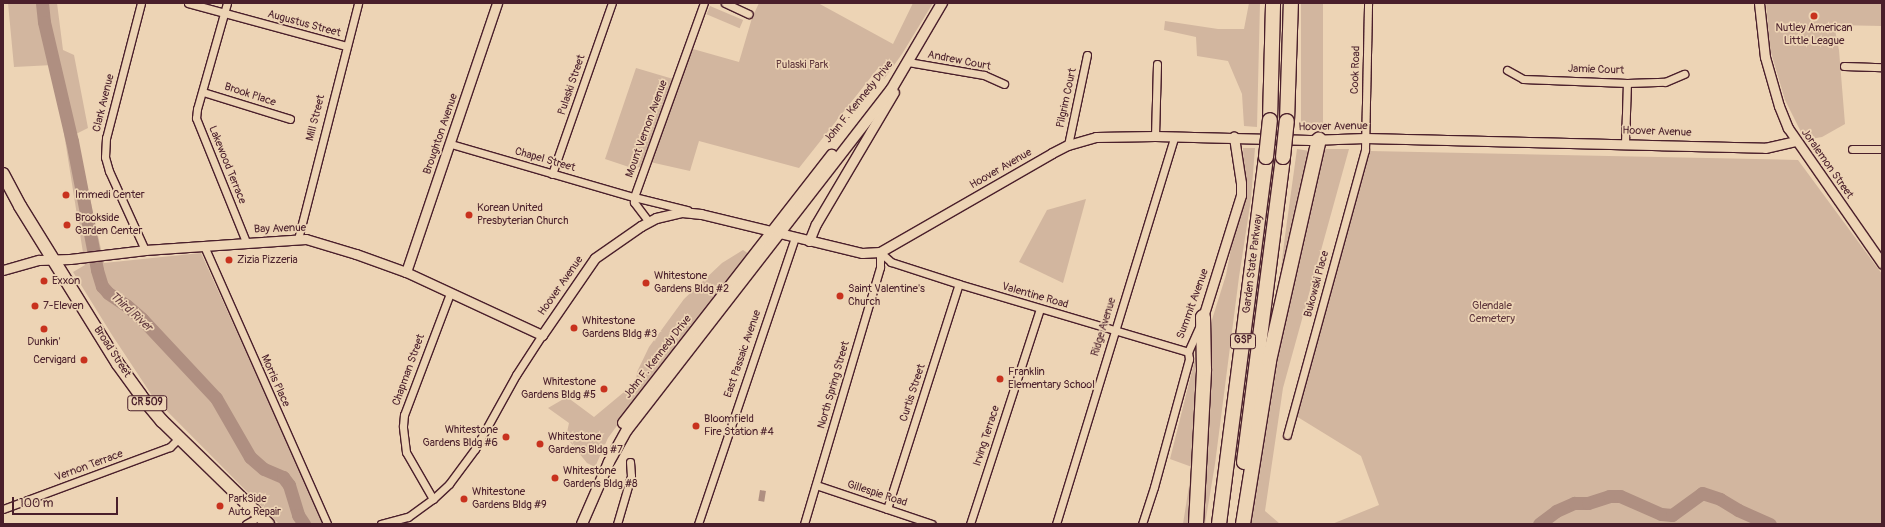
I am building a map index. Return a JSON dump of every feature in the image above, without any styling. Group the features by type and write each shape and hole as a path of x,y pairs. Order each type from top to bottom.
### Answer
{"highway":[{"name":"Garden State Parkway","path":"1219,524 1270,120 1273,3"},
{"name":"Garden State Parkway","path":"1239,524 1245,455 1287,121 1291,3"},
{"path":"1243,524 1269,361 1319,140"},
{"path":"1196,524 1204,384 1203,317"}],"main road":[{"path":"908,62 942,3"},
{"name":"John F. Kennedy Drive","path":"575,524 603,460 621,427 891,90 908,62"},
{"name":"Broad Street","path":"3,174 18,204 136,390 151,409 179,438 264,520"},
{"name":"John F. Kennedy Drive","path":"582,524 608,462 627,430 776,232"}],"street":[{"name":"Clark Avenue","path":"141,3 106,138 105,157 109,171 145,250"},
{"name":"Augustus Street","path":"188,3 346,46"},
{"name":"Lakewood Terrace","path":"228,3 197,109 196,118 246,242"},
{"name":"Mill Street","path":"298,239 358,3"},
{"name":"Broughton Avenue","path":"406,272 451,144 497,3"},
{"name":"Pulaski Street","path":"552,174 612,3"},
{"name":"Mount Vernon Avenue","path":"634,197 704,3"},
{"path":"725,3 749,14"},
{"name":"Cook Road","path":"1365,138 1368,3"},
{"name":"Joralemon Street","path":"1759,3 1762,41 1783,116 1796,141 1882,263"},
{"name":"Pilgrim Court","path":"1068,145 1087,55"},
{"path":"809,240 816,224 893,93 908,62"},
{"name":"Andrew Court","path":"908,62 984,75 1004,84"},
{"path":"1155,136 1157,64"},
{"path":"1844,66 1882,67"},
{"name":"Jamie Court","path":"1507,70 1523,79 1627,83 1665,82 1684,74"},
{"path":"1625,143 1627,83"},
{"name":"Brook Place","path":"203,92 290,119"},
{"name":"Hoover Avenue","path":"381,524 408,517 433,499 453,479 475,449 516,375 595,258 649,222 672,214 701,214 862,253 880,252 1068,145 1085,139 1109,136 1234,137 1319,140 1365,138 1625,143 1765,148 1796,141"},
{"name":"Ridge Avenue","path":"1056,524 1174,137"},
{"name":"Summit Avenue","path":"1142,524 1154,487 1189,359 1188,352 1203,317 1240,195 1241,183 1234,137"},
{"name":"Bukowski Place","path":"1287,435 1361,166 1365,150 1365,138"},
{"name":"Chapel Street","path":"451,144 634,197"},
{"path":"1852,149 1882,149"},
{"path":"649,222 634,202 634,197 701,214"},
{"name":"East Passaic Avenue","path":"698,524 795,237"},
{"name":"Bay Avenue","path":"3,270 39,260 70,259 145,250 298,239 325,244 406,272 542,335"},
{"name":"Morris Place","path":"204,246 327,524"},
{"name":"Valentine Road","path":"880,252 891,262 1040,309 1188,352"},
{"name":"North Spring Street","path":"804,524 880,267 880,252"},
{"name":"Curtis Street","path":"887,509 959,284"},
{"name":"Chapman Street","path":"433,499 406,452 403,426 404,415 450,293"},
{"name":"Irving Terrace","path":"970,524 1040,309"},
{"name":"Vernon Terrace","path":"3,509 170,447 179,438"},
{"path":"616,524 632,476 630,462"},
{"name":"Gillespie Road","path":"816,485 932,524"},
{"path":"246,524 264,520"}],"green space":[{"path":"8,3 57,3 63,50 74,55 88,128 76,134 104,263 201,253 324,524 279,524 153,397 73,272 85,265 53,65 14,67"},
{"name":"Pulaski Park","path":"759,3 818,3 893,44 913,3 933,3 902,54 884,79 879,67 799,168 699,141 690,171 650,162 635,169 605,159 636,68 680,81 693,49 739,62 752,18"},
{"path":"1249,3 1260,3 1257,127 1244,126 1242,94 1228,61 1197,56 1196,37 1164,30 1165,21 1218,29 1244,29"},
{"path":"1301,3 1323,3 1323,125 1301,125"},
{"path":"1766,3 1882,3 1882,26 1834,25 1839,50 1845,124 1822,137 1805,140 1785,100 1770,49"},
{"path":"710,6 743,20 740,28 706,14"},
{"path":"1243,148 1255,148 1251,199 1239,277 1215,464 1205,524 1201,524 1210,326 1226,275 1234,233 1245,197"},
{"path":"1297,149 1310,151 1276,309 1285,236"},
{"path":"1324,149 1349,149 1283,388 1265,511 1280,524 1251,524 1282,333"},
{"name":"Glendale Cemetery","path":"1370,151 1798,160 1882,274 1882,524 1332,524 1379,505 1361,456 1296,416"},
{"path":"1086,199 1063,283 1019,262 1047,210"},
{"path":"743,250 749,254 608,438 595,467 587,463 566,437 569,423 548,408 567,397 594,417 636,382 637,372 649,347 684,299 722,263"},
{"path":"1197,351 1194,524 1183,524 1192,467 1170,459"}],"shaded area":[{"path":"760,490 766,491 764,502 758,501"}],"waterway":[{"name":"Third River","path":"42,3 44,22 72,141 97,270 102,286 108,293 126,305 142,319 216,398 250,457 264,469 283,477 289,485 298,515 304,524"},
{"name":"Third River","path":"1539,524 1556,511 1574,503 1588,503 1609,496 1620,496 1661,514 1672,515 1702,493 1720,499 1738,510 1770,524"}],"place":[{"name":"Nutley American Little League","path":"1814,16"},
{"name":"Immedi Center","path":"66,195"},
{"name":"Korean United Presbyterian Church","path":"469,215"},
{"name":"Brookside Garden Center","path":"67,225"},
{"name":"Zizia Pizzeria","path":"229,260"},
{"name":"Exxon","path":"44,281"},
{"name":"Whitestone Gardens Bldg #2","path":"646,283"},
{"name":"Saint Valentine's Church","path":"840,296"},
{"name":"7-Eleven","path":"35,306"},
{"name":"Whitestone Gardens Bldg #3","path":"574,328"},
{"name":"Dunkin'","path":"44,329"},
{"name":"Cervigard","path":"84,360"},
{"name":"Franklin Elementary School","path":"1000,379"},
{"name":"Whitestone Gardens Bldg #5","path":"604,389"},
{"name":"Bloomfield Fire Station #4","path":"696,426"},
{"name":"Whitestone Gardens Bldg #6","path":"506,437"},
{"name":"Whitestone Gardens Bldg #7","path":"540,444"},
{"name":"Whitestone Gardens Bldg #8","path":"555,478"},
{"name":"Whitestone Gardens Bldg #9","path":"464,499"},
{"name":"ParkSide Auto Repair","path":"220,506"}]}
